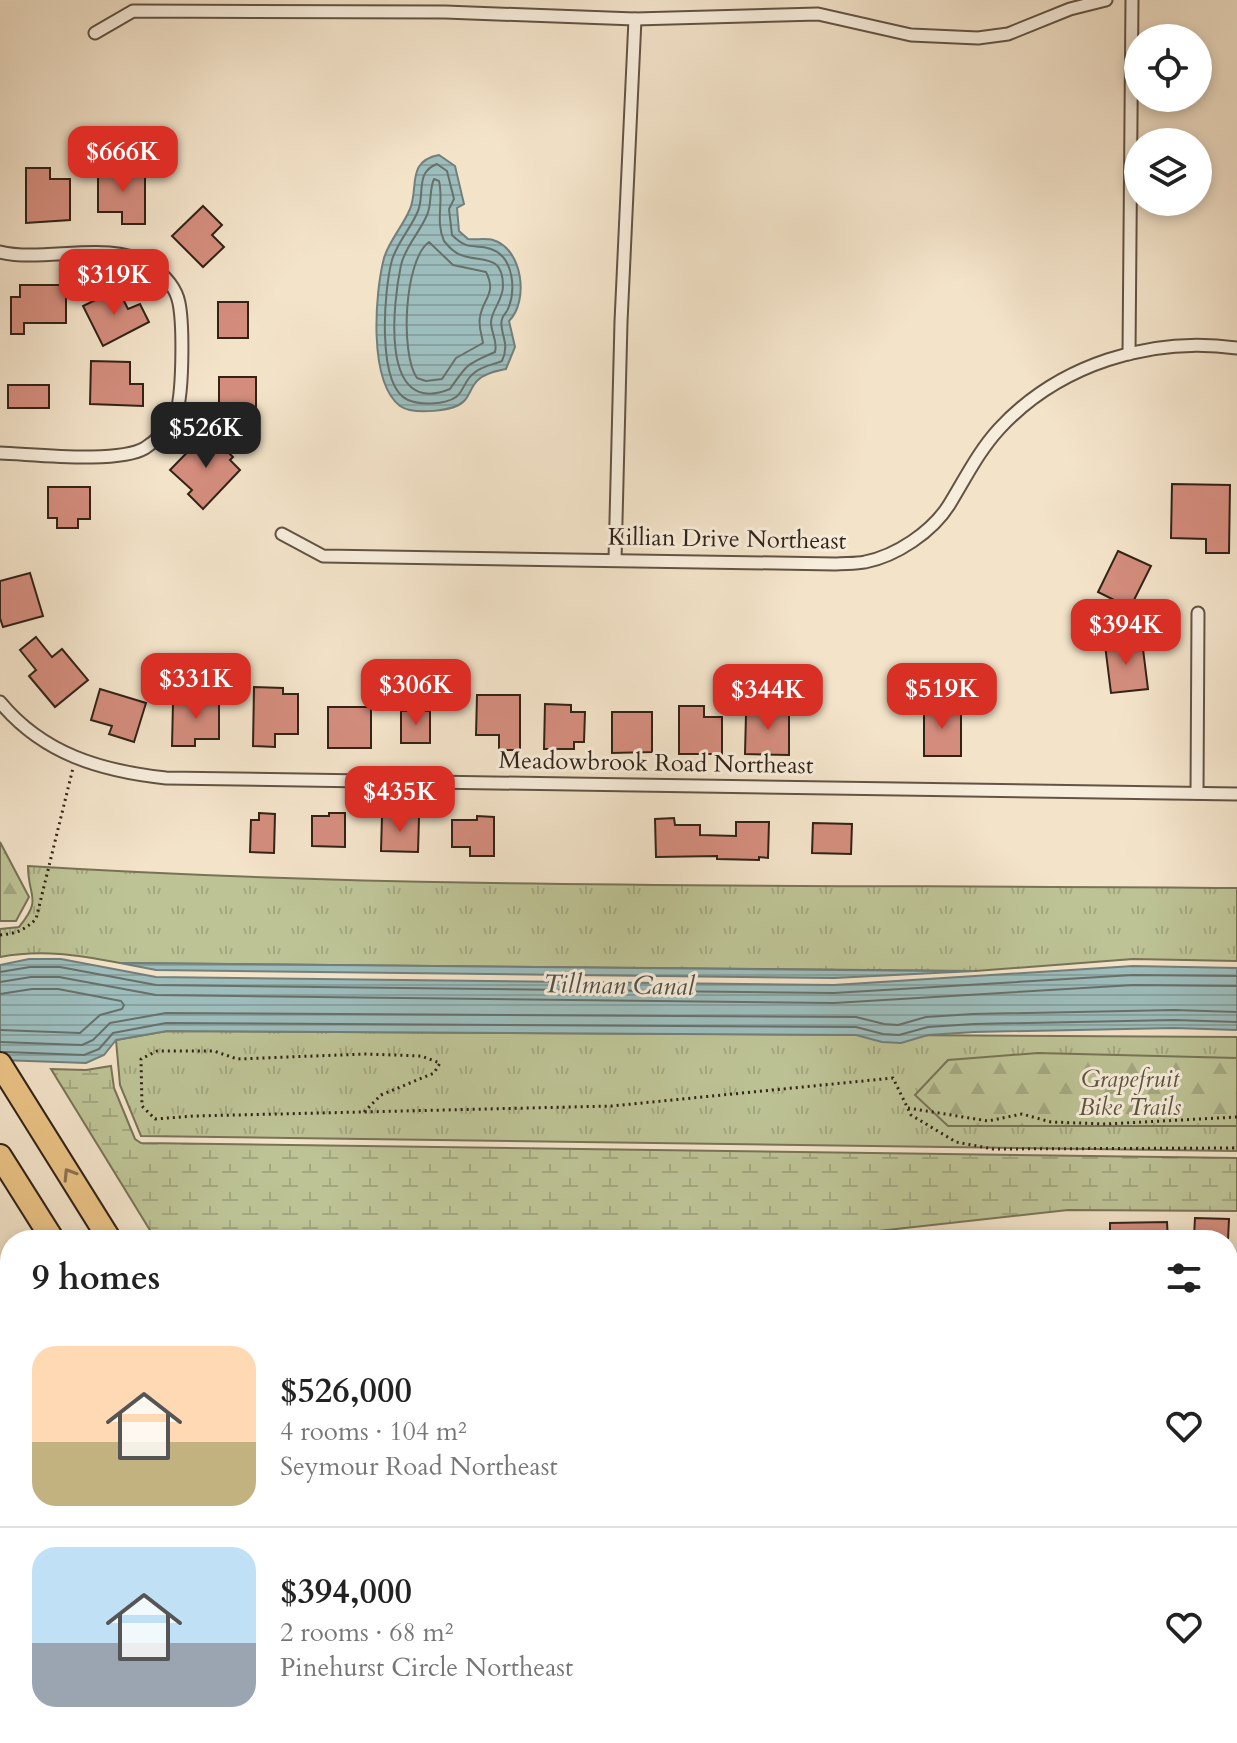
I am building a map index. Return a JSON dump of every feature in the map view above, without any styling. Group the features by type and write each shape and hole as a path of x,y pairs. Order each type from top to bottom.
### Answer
{"highway":[{"path":"0,1064 104,1230"},
{"path":"0,1156 47,1230"}],"street":[{"path":"95,33 133,11 445,6 635,19 818,14 911,35 978,38 1008,34 1070,9 1106,0"},
{"path":"1129,354 1132,0"},
{"path":"615,560 621,322 635,19"},
{"path":"0,252 118,254 148,263 168,280 179,301 181,335 180,396 176,416 162,435 143,450 112,456 0,453"},
{"name":"Killian Drive Northeast","path":"282,534 323,556 866,562 901,549 938,519 977,456 1000,428 1068,376 1105,360 1162,347 1194,345 1237,348"},
{"path":"1197,793 1198,613"},
{"name":"Meadowbrook Road Northeast","path":"0,702 14,719 76,758 121,773 166,778 1237,794"}],"path":[{"path":"0,935 26,929 36,919 76,758"},
{"path":"364,1112 381,1095 434,1073 440,1063 421,1056 365,1054 237,1059 214,1051 157,1051 141,1059 142,1106 155,1119 612,1106 893,1078 911,1115 956,1142 993,1149 1237,1148"},
{"path":"908,1108 988,1121 1022,1114 1051,1122 1106,1124 1237,1117"}],"green space":[{"path":"0,842 29,897 16,921 0,921"},
{"path":"28,866 481,883 1237,888 1237,961 1133,959 975,971 120,963 45,953 0,957 0,929 19,927 31,910"},
{"name":"Grapefruit Bike Trails","path":"167,1031 1237,1037 1237,1151 141,1136 120,1085 116,1040"},
{"path":"1038,1053 1237,1058 1237,1126 948,1126 915,1095 948,1060"},
{"path":"111,1066 114,1088 135,1139 141,1143 1237,1158 1237,1211 1068,1210 887,1230 150,1230 51,1069 86,1070"}],"water":[{"path":"439,155 455,166 464,204 457,208 459,231 468,239 490,239 503,245 517,264 521,289 515,312 509,321 515,347 506,369 481,378 460,404 443,410 414,411 400,406 390,394 383,377 377,336 378,292 384,258 410,209 418,169 429,158"},
{"name":"Tillman Canal","path":"29,959 61,959 156,977 834,985 1133,966 1237,968 1237,1030 1174,1028 974,1032 928,1035 901,1043 856,1035 167,1031 116,1040 104,1055 86,1063 0,1060 0,965"},
{"path":"120,963 975,971 834,978 156,970"}],"building":[{"path":"26,168 50,168 50,179 70,179 70,220 26,223"},
{"path":"98,170 145,170 145,224 122,224 122,212 98,212"},
{"path":"203,206 222,225 212,235 224,247 203,267 172,236"},
{"path":"20,285 66,285 66,323 24,323 24,334 11,334 11,297 20,297"},
{"path":"118,289 128,309 140,304 149,322 103,346 83,306"},
{"path":"218,302 248,302 248,338 218,338"},
{"path":"91,361 130,362 130,384 143,384 143,406 90,404"},
{"path":"219,377 256,377 256,421 219,421"},
{"path":"8,385 49,385 49,408 8,408"},
{"path":"207,432 233,457 230,460 240,470 203,509 188,494 192,490 170,470"},
{"path":"1172,484 1230,485 1229,553 1206,553 1206,539 1171,538"},
{"path":"48,487 90,487 90,519 78,519 78,528 57,528 57,518 48,518"},
{"path":"1118,551 1151,566 1130,608 1098,592"},
{"path":"30,573 43,616 3,627 0,618 0,581"},
{"path":"36,637 52,657 62,649 88,680 55,707 29,676 36,670 20,650"},
{"path":"1142,641 1148,689 1111,693 1105,645"},
{"path":"254,687 283,688 283,694 298,694 298,734 275,734 275,747 253,746"},
{"path":"100,689 146,703 134,742 109,734 112,726 91,720"},
{"path":"477,695 520,695 520,750 499,750 499,735 476,735"},
{"path":"196,697 219,697 219,739 195,739 195,746 172,746 173,703 196,703"},
{"path":"545,704 571,705 571,712 585,712 584,742 574,742 574,749 544,749"},
{"path":"766,705 789,706 789,755 745,754 746,714 766,714"},
{"path":"679,706 704,706 704,717 722,717 722,754 679,754"},
{"path":"924,706 961,706 961,756 924,756"},
{"path":"328,707 371,707 371,748 328,748"},
{"path":"401,711 430,711 430,743 401,743"},
{"path":"612,712 652,712 652,752 612,753"},
{"path":"259,813 275,814 274,853 250,852 251,820 259,820"},
{"path":"329,813 345,813 345,847 312,846 312,816 329,816"},
{"path":"382,816 419,817 418,852 381,851"},
{"path":"477,816 494,817 494,856 470,856 470,847 452,847 452,820 477,820"},
{"path":"674,818 675,825 700,825 700,835 736,836 736,822 769,822 768,858 656,857 655,819"},
{"path":"813,823 852,824 851,854 812,853"},
{"path":"1195,1218 1229,1219 1228,1230 1194,1230"},
{"path":"1167,1222 1167,1230 1110,1230 1110,1223"}]}
